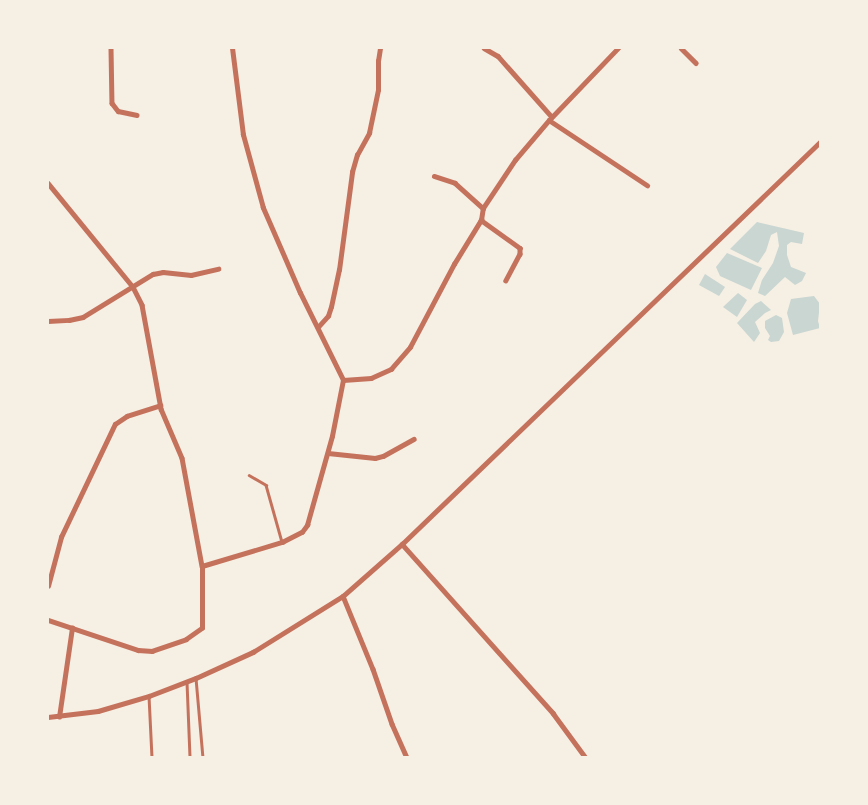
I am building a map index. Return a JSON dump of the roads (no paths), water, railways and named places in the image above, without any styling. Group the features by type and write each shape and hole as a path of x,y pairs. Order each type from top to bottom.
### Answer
{"street":[{"path":"111,48 112,103 118,111 137,115"},
{"path":"202,566 282,542 302,532 307,525 328,453 343,380 263,208 243,135 232,48"},
{"path":"318,327 328,316 333,298 339,270 352,172 357,155 369,133 378,90 380,48"},
{"path":"484,48 498,56 550,119 647,185"},
{"path":"343,380 371,378 391,369 410,347 454,264 481,220 483,208 515,160 550,119 618,48"},
{"path":"681,48 696,63"},
{"path":"48,717 98,711 149,696 196,678 253,652 343,596 402,544 820,142"},
{"path":"434,176 455,182 483,208"},
{"path":"48,183 133,287 142,304 164,421 182,458 202,566 202,628 186,639 152,651 138,650 48,620"},
{"path":"481,220 520,248 520,254 506,280"},
{"path":"48,320 69,320 83,317 153,274 163,272 191,275 218,269"},
{"path":"48,586 60,537 115,424 126,416 160,405"},
{"path":"328,453 375,458 383,456 414,439"},
{"path":"402,544 553,713 586,758"},
{"path":"343,596 407,758"},
{"path":"59,716 72,628"}],"lane":[{"path":"249,475 266,485 282,542"},
{"path":"196,678 203,758"},
{"path":"186,681 190,758"},
{"path":"149,696 152,758"}]}
